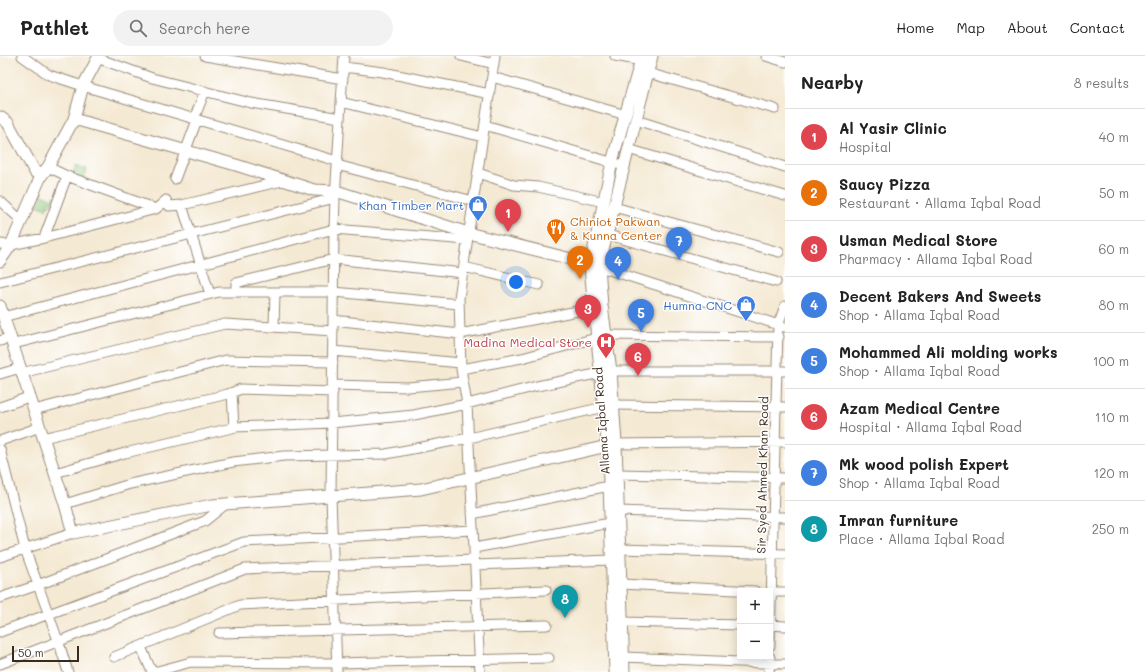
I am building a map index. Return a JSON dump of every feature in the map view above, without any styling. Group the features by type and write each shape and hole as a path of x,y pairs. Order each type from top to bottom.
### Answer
{"street":[{"path":"22,56 49,75 83,86 337,163 474,200"},
{"path":"205,56 343,79"},
{"path":"337,668 331,496 334,229 344,56"},
{"path":"461,56 495,60 463,270 460,304 461,366 467,404 480,672"},
{"path":"615,56 647,62 775,109"},
{"path":"766,56 785,62"},
{"path":"0,261 11,245 41,176 48,167 74,119 83,86 98,57 152,78 251,103 340,118"},
{"name":"Allama Iqbal Road","path":"624,672 618,474 612,445 606,372 601,337 593,308 595,265 604,202 612,162 626,115 647,62"},
{"name":"Allama Iqbal Road","path":"601,337 602,306 595,265 608,235 636,120 647,62"},
{"path":"344,67 383,72 490,94"},
{"path":"492,77 626,115"},
{"path":"175,179 186,151 205,91"},
{"path":"342,102 483,137"},
{"path":"0,117 8,123 35,172 41,176"},
{"path":"74,119 186,151 282,181 335,195 468,237 595,265 782,326"},
{"path":"636,120 785,167"},
{"path":"485,125 624,166"},
{"path":"628,149 785,196"},
{"path":"48,167 67,176 156,209"},
{"path":"478,173 514,184 538,187 604,202"},
{"path":"44,238 67,176"},
{"path":"0,244 11,245 44,238 156,209 166,200 169,206 182,205 282,181"},
{"path":"81,263 0,282 192,235 335,195"},
{"path":"0,201 21,220"},
{"path":"182,205 210,294"},
{"path":"614,207 780,252"},
{"path":"73,532 66,504 20,371 2,311 201,264 334,229 468,237"},
{"path":"608,235 776,282"},
{"path":"236,292 236,283 334,259 463,270 539,285"},
{"path":"0,341 12,341 219,292 334,292 460,304"},
{"path":"274,327 275,292"},
{"name":"Sir Syed Ahmed Khan Road","path":"771,588 775,442 781,407 781,371 778,337 782,326 785,306"},
{"path":"333,320 460,334 593,308"},
{"path":"0,374 20,371 224,324 333,331"},
{"path":"333,351 461,366 522,358 601,337 778,337"},
{"path":"34,410 226,360 333,362"},
{"path":"55,474 125,453 236,427 332,423 414,416 537,386 606,372 781,371"},
{"path":"0,441 232,393 241,389 408,387 463,382"},
{"path":"232,393 234,427 236,427"},
{"path":"0,407 30,398"},
{"path":"66,504 130,484 233,462 284,456 386,454 469,438 609,406 781,407"},
{"path":"0,557 73,532 204,506 421,489 612,445 785,442"},
{"name":"Allama Iqbal Road","path":"612,445 609,486 615,672"},
{"path":"0,449 3,472 25,548 59,642 68,672"},
{"path":"618,474 785,478"},
{"path":"472,514 609,486"},
{"path":"0,598 205,521 226,504"},
{"path":"619,511 785,517"},
{"path":"474,548 610,523"},
{"path":"0,632 244,542 473,530"},
{"path":"620,549 785,554"},
{"path":"0,664 245,569 475,562 612,560"},
{"path":"621,584 737,590"},
{"path":"114,657 240,605 546,590"},
{"path":"773,592 785,592"},
{"path":"622,622 737,625"},
{"path":"219,633 547,625"},
{"path":"773,625 785,626"},
{"path":"141,647 153,672 191,662 337,668 479,659 549,658"},
{"path":"624,657 785,664"}],"green space":[{"path":"76,165 87,169 84,181 72,177"},
{"path":"42,195 53,199 54,196 56,196 54,202 51,204 48,201 47,204 50,205 47,206 46,209 37,205"}],"place":[{"name":"Khan Timber Mart","path":"478,222"},
{"name":"Al Yasir Clinic","path":"508,232"},
{"name":"Chiniot Pakwan & Kunna Center","path":"556,245"},
{"name":"Mk wood polish Expert","path":"679,260"},
{"name":"Saucy Pizza","path":"580,279"},
{"name":"Decent Bakers And Sweets","path":"618,280"},
{"name":"Humna CNC","path":"746,322"},
{"name":"Usman Medical Store","path":"588,328"},
{"name":"Mohammed Ali molding works","path":"641,332"},
{"name":"Madina Medical Store","path":"606,359"},
{"name":"Azam Medical Centre","path":"638,376"},
{"name":"Imran furniture","path":"565,618"}]}
